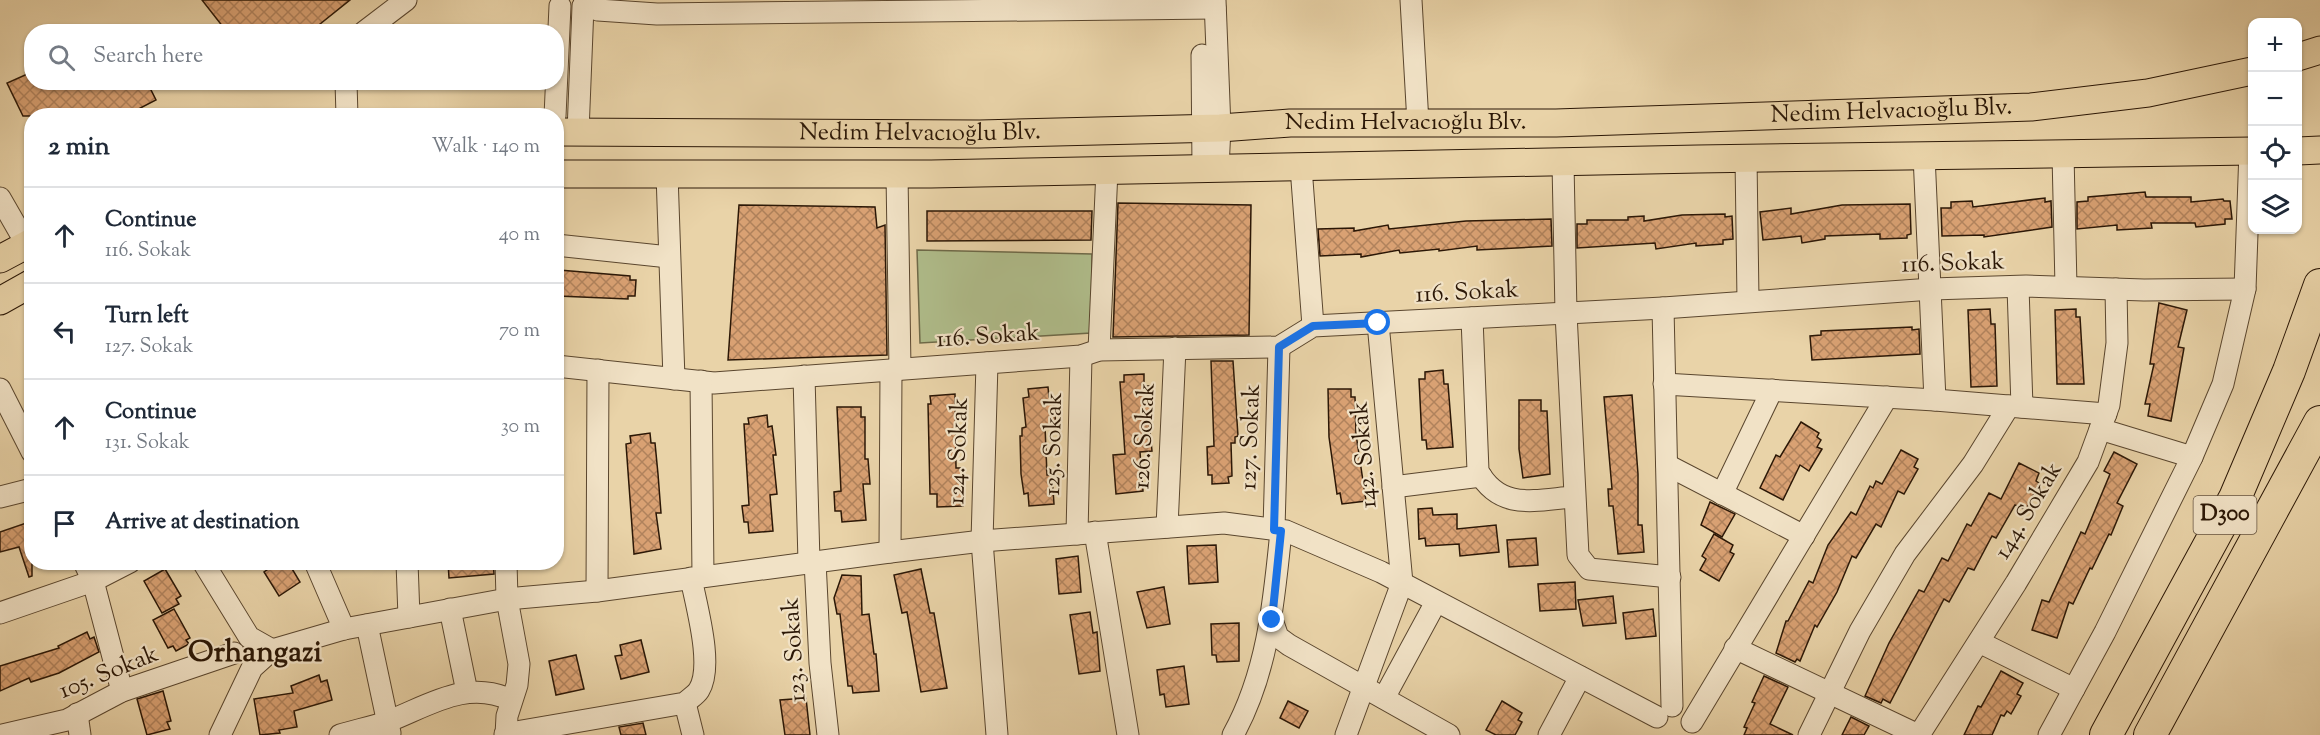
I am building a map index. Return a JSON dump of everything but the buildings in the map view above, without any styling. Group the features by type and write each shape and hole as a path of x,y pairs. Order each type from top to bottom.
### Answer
{"highway":[{"name":"D300","path":"2106,735 2235,498 2289,371 2320,285"},
{"name":"D300","path":"2150,735 2320,422"}],"main road":[{"path":"2302,56 2320,50"},
{"name":"Nedim Helvacıoğlu Blv.","path":"567,132 980,134 1212,128 1290,123 1556,123 2031,107 2148,93 2248,72"},
{"path":"2302,150 2320,150"},
{"name":"Nedim Helvacıoğlu Blv.","path":"564,174 897,174 2248,151"},
{"path":"0,259 24,247"},
{"path":"0,301 24,288"}],"street":[{"path":"374,24 406,0"},
{"path":"1411,0 1418,123"},
{"path":"557,24 558,3 574,11 585,4"},
{"path":"585,4 598,10 657,14 1208,4 1212,128 1210,168"},
{"path":"567,132 585,4"},
{"path":"346,90 347,108"},
{"path":"555,108 556,90"},
{"path":"2063,154 2066,287"},
{"path":"1924,155 1932,290 1935,400"},
{"path":"1746,158 1748,300"},
{"path":"1563,163 1566,313 1578,555 1589,569 1670,577"},
{"path":"1301,167 1313,326"},
{"name":"125. Sokak","path":"1107,170 1090,353 1086,533 1128,735"},
{"path":"667,174 674,379"},
{"path":"890,552 897,174"},
{"path":"2049,735 2192,457 2223,384 2245,289 2250,180"},
{"path":"0,198 24,236"},
{"path":"564,246 669,257"},
{"path":"1809,735 1828,693 1905,554 2015,407 2018,287"},
{"name":"116. Sokak","path":"564,367 701,381 895,370 1175,348 1279,347 1313,326 1664,308 1748,300 2018,287 2245,289"},
{"name":"144. Sokak","path":"1919,735 1979,642 2088,462 2103,421 2117,343 2116,289"},
{"path":"1662,720 1670,577 1664,308"},
{"path":"1472,318 1478,471 1485,485 1503,497 1526,501 1574,497"},
{"name":"142. Sokak","path":"1378,323 1402,583"},
{"name":"127. Sokak","path":"1233,735 1259,673 1272,620 1278,530 1279,347"},
{"name":"126. Sokak","path":"1167,527 1175,348"},
{"name":"124. Sokak","path":"987,363 982,541 997,735"},
{"path":"597,591 598,370"},
{"name":"123. Sokak","path":"804,376 812,562 828,735"},
{"path":"506,570 507,598 519,664 518,686 511,700 506,734 685,703 699,692 705,676 697,577 701,381"},
{"path":"1664,384 2015,407 2103,421 2192,457"},
{"path":"0,390 24,436"},
{"path":"1722,494 1772,390"},
{"path":"1690,729 1735,648 1887,397"},
{"path":"1667,465 1804,536"},
{"path":"1393,488 1481,476"},
{"path":"0,498 24,491"},
{"path":"220,735 252,668 272,650 344,629 507,598 597,591 982,541 1224,523 1278,530 1381,572 1662,720"},
{"path":"208,570 249,637 272,650"},
{"path":"318,570 344,629"},
{"path":"407,570 409,617"},
{"path":"0,614 89,572 122,691"},
{"path":"1346,735 1402,583"},
{"path":"1384,698 1436,602"},
{"path":"450,609 467,692"},
{"path":"1272,620 1278,637 1289,645 1444,734"},
{"path":"367,625 389,728"},
{"path":"249,637 234,653 252,668"},
{"path":"1979,642 2074,689"},
{"path":"1735,648 1919,735"},
{"name":"105. Sokak","path":"2,735 67,720 79,724 122,691 234,653"},
{"path":"1549,735 1580,677"},
{"path":"340,735 389,728 425,705 467,692 490,692 511,700"},
{"path":"685,703 693,735"},
{"path":"1662,720 1685,710 1691,715 1690,729"}],"green space":[{"path":"917,250 1092,254 1091,333 920,343"}],"district":[{"name":"Orhangazi","path":"255,653"}],"route":[{"path":"1272,620 1281,531 1274,530 1279,347 1313,326 1378,323"}]}
